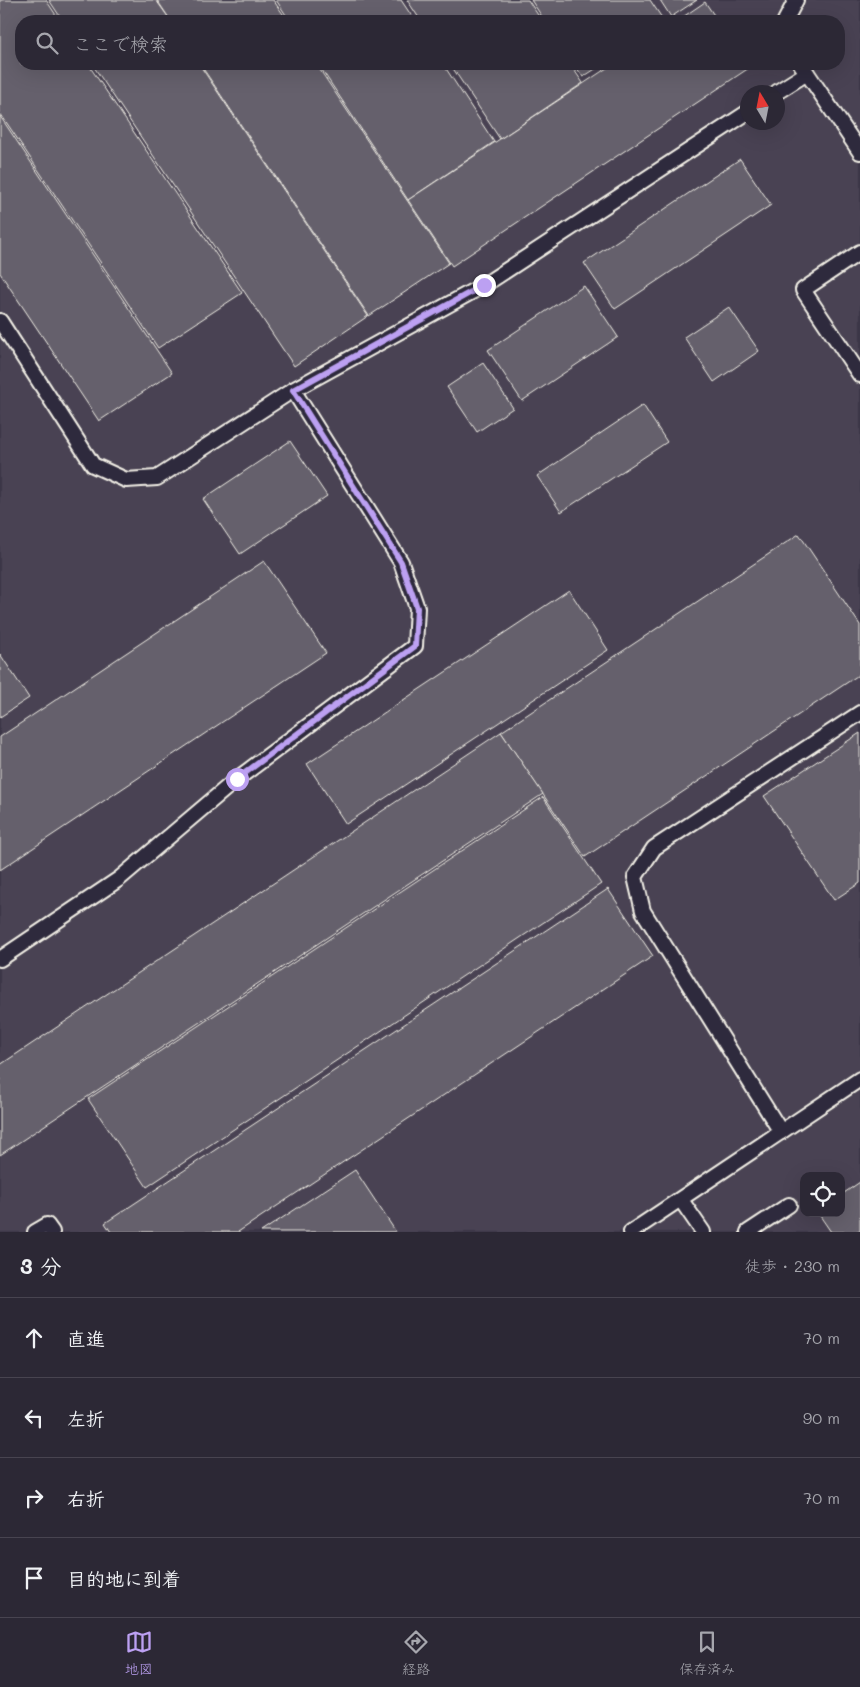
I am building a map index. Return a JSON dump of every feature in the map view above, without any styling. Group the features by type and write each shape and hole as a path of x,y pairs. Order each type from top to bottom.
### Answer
{"lane":[{"path":"788,15 796,0"},
{"path":"785,85 802,70"},
{"path":"805,70 860,152"},
{"path":"0,321 93,465 126,480 157,478 293,390 484,285 740,117"},
{"path":"860,252 803,290 860,375"},
{"path":"0,959 119,879 237,779 415,646 417,608 401,562 293,390"},
{"path":"781,1132 643,910 635,877 654,848 860,713"},
{"path":"631,1232 860,1079"},
{"path":"681,1200 703,1232"},
{"path":"748,1232 789,1205"},
{"path":"35,1232 47,1225 52,1232"}],"shaded area":[{"path":"0,0 860,0 860,1232 0,1232"}],"building":[{"path":"0,0 46,0 56,15 15,15 15,70 92,70 242,293 158,348 0,113"},
{"path":"49,0 156,0 167,15 59,15"},
{"path":"157,0 273,0 284,15 167,15"},
{"path":"276,0 401,0 411,15 286,15"},
{"path":"407,0 528,0 538,15 417,15"},
{"path":"531,0 650,0 660,15 541,15"},
{"path":"660,0 697,0 674,15 670,15"},
{"path":"705,2 714,15 686,15"},
{"path":"96,70 203,70 368,316 294,366"},
{"path":"204,70 320,70 449,263 369,316"},
{"path":"322,70 447,70 494,142 408,200"},
{"path":"454,70 574,70 583,83 500,139"},
{"path":"578,70 594,70 583,77"},
{"path":"604,70 746,70 452,266 408,200"},
{"path":"0,116 172,373 99,421 0,273"},
{"path":"740,159 771,205 615,309 584,263"},
{"path":"584,286 618,337 522,401 488,350"},
{"path":"729,307 759,351 714,382 684,337"},
{"path":"483,363 513,408 477,432 447,387"},
{"path":"643,405 667,442 561,512 537,476"},
{"path":"290,441 327,496 240,554 203,499"},
{"path":"799,534 860,625 860,674 585,857 501,732"},
{"path":"264,561 326,653 0,870 0,737"},
{"path":"569,590 608,650 346,824 307,764"},
{"path":"0,654 29,698 0,717"},
{"path":"501,732 543,794 0,1155 0,1065"},
{"path":"860,733 860,883 834,900 764,796"},
{"path":"543,797 601,884 147,1187 88,1099"},
{"path":"608,889 653,956 238,1232 111,1232 105,1223"},
{"path":"355,1170 396,1232 261,1232"},
{"path":"860,1182 860,1232 831,1232 821,1217 845,1217 845,1192"}],"route":[{"path":"237,779 415,646 417,608 401,562 293,390 484,285"}]}
